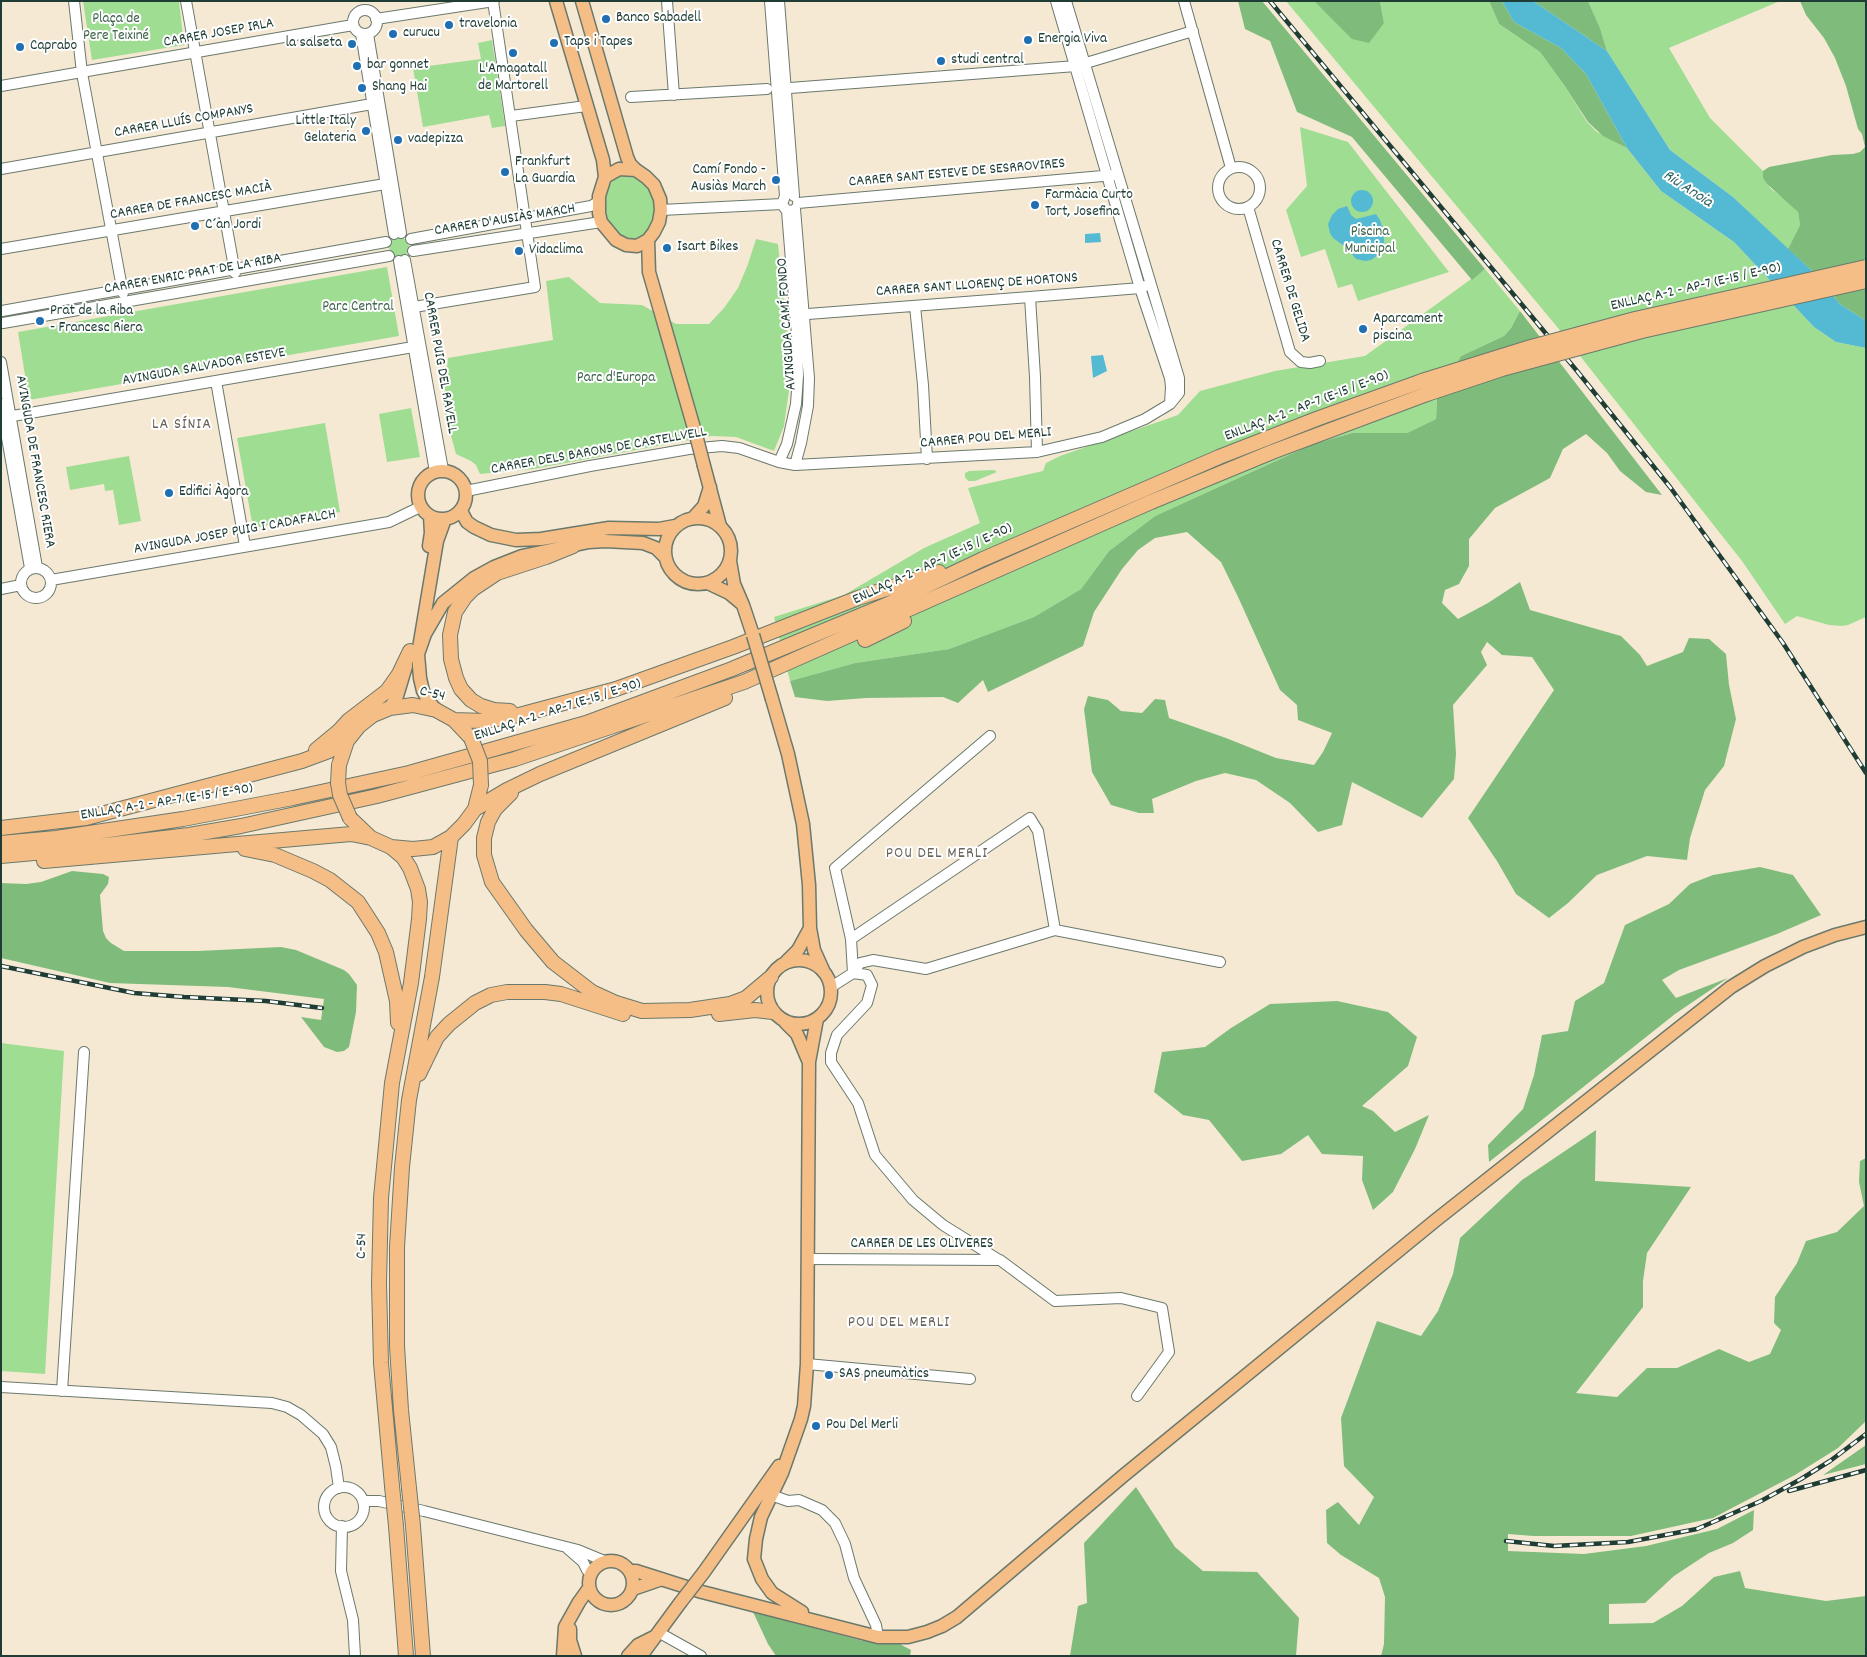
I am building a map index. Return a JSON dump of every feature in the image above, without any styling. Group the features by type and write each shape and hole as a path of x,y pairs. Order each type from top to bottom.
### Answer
{"highway":[{"name":"ENLLAÇ A-2 - AP-7 (E-15 / E-90)","path":"1,856 56,851 241,826 377,796 515,759 744,682 989,573 1272,452 1425,388 1531,347 1635,319 1866,267"},
{"name":"ENLLAÇ A-2 - AP-7 (E-15 / E-90)","path":"1,843 56,838 217,813 408,773 586,723 732,669 886,606 982,559 1219,457 1319,418 1642,331 1866,281"},
{"path":"558,705 510,711 494,710 470,700 456,678 451,659 450,635 455,612 473,589 498,574 573,546"},
{"path":"454,720 486,721 519,715 616,689 858,598 982,559"},
{"path":"475,809 540,774 888,630 989,573"},
{"path":"302,761 386,691 414,653"},
{"name":"C-54","path":"391,847 413,850 433,847 450,837 464,824 475,809 481,785 480,761 471,738 454,720 436,710 414,705 390,708 373,715 359,726 347,741 338,765 340,795 350,818 371,838 391,847 403,857 416,882 420,902 411,983 392,1083 385,1146 381,1198 379,1283 381,1363 406,1656"},
{"path":"1,828 86,818 302,761 329,751 347,741"},
{"path":"540,774 506,797 496,809 488,822 484,838 484,855 492,882 500,895 553,962 592,992 616,1003 642,1011 704,1008 730,1004 746,998 770,977"},
{"path":"1,865 351,834 371,838"},
{"path":"423,1656 413,1526 401,1410 397,1346 397,1247 402,1167 409,1100 432,977 450,837"},
{"path":"224,846 268,853 295,862 330,880 358,902 378,933 386,952 397,1001 399,1048"},
{"path":"409,1100 437,1037 459,1014 491,995 507,992 561,994 627,1015 652,1018 692,1018 755,1010 773,1012"}],"main road":[{"path":"556,1 603,160 606,177 598,202 601,222 616,240 631,246 637,252 649,272"},
{"path":"582,1 630,164 654,185 660,199 659,222 654,232 642,244 631,246"},
{"path":"606,177 619,169 636,170"},
{"path":"648,240 649,272 720,526 729,540 734,584 754,635 788,754 803,824 809,885 810,928 814,950 829,979 831,999 829,1006 817,1019 802,1025 785,1022"},
{"path":"439,471 457,476 463,482 466,490 466,501 461,511 450,518 436,519 420,507 418,500 419,486 428,475 439,471"},
{"path":"694,517 704,506 710,486"},
{"path":"461,511 467,522 474,527 491,535 516,540 541,539 609,528 659,529 675,526"},
{"path":"430,516 431,533 414,653 423,691 436,710"},
{"path":"720,526 710,519 694,517 684,520 668,534 664,545 664,556 668,567 675,576 691,583 708,583 729,593 743,605"},
{"path":"414,653 437,541 445,519"},
{"path":"390,708 414,653 443,603 474,578 494,567 522,556 605,541 632,541 648,544 656,548 664,556"},
{"path":"708,583 725,571 730,561"},
{"path":"809,1062 797,1034 773,1012 767,995 770,977 774,971 798,950 810,928"},
{"path":"630,1571 636,1571 702,1592 878,1637 893,1638 917,1635 935,1630 957,1617 1123,1476 1428,1227 1731,987 1765,966 1803,947 1835,935 1866,928"},
{"path":"786,962 807,960 823,970"},
{"path":"817,1019 809,1062 808,1364 804,1406 782,1473 761,1517 754,1559 762,1580 772,1593 817,1621"},
{"path":"641,1656 704,1572 790,1450"},
{"path":"563,1656 565,1628 589,1588 591,1573 595,1568 607,1562 620,1563 630,1571 632,1576 633,1589 630,1595 620,1604 607,1605 601,1603 589,1588"},
{"path":"633,1589 662,1579"},
{"path":"572,1614 601,1603"},
{"path":"572,1614 570,1640 576,1656"},
{"path":"628,1656 638,1644 656,1635"}],"street":[{"path":"74,1 82,73 125,302"},
{"path":"186,1 225,210 236,282"},
{"path":"355,1 361,8 372,13 376,19 376,27 364,34"},
{"path":"376,19 494,1 528,233 535,287 414,307"},
{"path":"667,1 674,95"},
{"name":"AVINGUDA CAMÍ FONDO","path":"770,1 776,89 790,203 800,314 809,378 808,406 802,443 795,465"},
{"name":"AVINGUDA CAMÍ FONDO","path":"776,89 779,1"},
{"path":"1056,1 1081,65"},
{"path":"1066,1 1081,65 1113,175 1140,288 1170,378 1172,387 1170,404"},
{"path":"1184,1 1231,168"},
{"path":"361,8 353,18 353,25 356,31 364,34"},
{"name":"CARRER JOSEP IRLA","path":"1,86 353,25"},
{"path":"631,97 776,89 1081,65 1193,31"},
{"path":"364,34 372,104 385,184 397,234"},
{"path":"364,34 397,234"},
{"name":"CARRER LLUÍS COMPANYS","path":"1,169 372,104"},
{"path":"511,116 586,106"},
{"path":"1231,168 1246,168 1257,176 1260,190 1258,197 1248,207 1234,209 1223,202 1219,196 1218,190 1221,177 1231,168"},
{"path":"1113,175 1151,284 1179,378 1179,392 1170,404"},
{"name":"CARRER SANT ESTEVE DE SESRROVIRES","path":"790,203 1113,175"},
{"name":"CARRER DE FRANCESC MACIÀ","path":"1,249 385,184"},
{"name":"CARRER D'AUSIÀS MARCH","path":"411,238 591,206 598,202"},
{"path":"661,210 790,203"},
{"name":"CARRER DE GELIDA","path":"1248,207 1290,352 1301,362 1320,361"},
{"name":"CARRER D'AUSIÀS MARCH","path":"413,250 601,222"},
{"path":"397,234 411,238 413,245 413,250 402,260 389,256 386,249 386,242 397,234"},
{"name":"CARRER ENRIC PRAT DE LA RIBA","path":"2,310 386,242"},
{"name":"CARRER ENRIC PRAT DE LA RIBA","path":"2,325 389,256"},
{"name":"CARRER PUIG DEL RAVELL","path":"402,260 414,307 439,471"},
{"name":"CARRER PUIG DEL RAVELL","path":"402,260 412,347 439,471"},
{"name":"CARRER SANT LLORENÇ DE HORTONS","path":"800,314 1140,288 1151,284"},
{"path":"1030,297 1037,452"},
{"path":"915,306 923,385 927,459"},
{"path":"2,310 4,315 2,325"},
{"name":"AVINGUDA CAMÍ FONDO","path":"779,462 787,444 796,404 800,314"},
{"name":"AVINGUDA SALVADOR ESTEVE","path":"5,417 412,347"},
{"name":"AVINGUDA DE FRANCESC RIERA","path":"1,362 5,417"},
{"path":"216,381 245,546"},
{"name":"AVINGUDA DE FRANCESC RIERA","path":"1,404 34,568"},
{"name":"CARRER POU DEL MERLI","path":"795,465 1037,452 1102,437 1145,419 1170,404"},
{"name":"CARRER DELS BARONS DE CASTELLVELL","path":"466,490 689,449 722,446 739,448 779,462 795,465"},
{"name":"AVINGUDA JOSEP PUIG I CADAFALCH","path":"51,580 389,522 420,507"},
{"path":"34,568 47,572 51,580 51,587 48,592 39,598 28,596 22,590 23,574 34,568"},
{"path":"1,589 21,585"},
{"path":"853,973 851,939 835,868 990,736"},
{"path":"851,939 1030,818 1038,831 1054,930"},
{"path":"831,987 853,973 860,963 873,960 926,969 1054,930 1220,962"},
{"path":"853,973 867,975 872,985 867,1003 837,1035 831,1053 831,1062 858,1103 875,1155 914,1200 943,1225 1000,1260"},
{"path":"62,1391 84,1052"},
{"name":"CARRER DE LES OLIVERES","path":"808,1259 1000,1260 1055,1301 1121,1298 1162,1308 1169,1352 1137,1396"},
{"path":"808,1364 970,1379"},
{"path":"1,1387 272,1403 287,1407 301,1415 323,1434 331,1447 338,1488"},
{"path":"338,1488 351,1488 361,1496 363,1501 364,1508 359,1520 348,1526 342,1526 330,1520 325,1508 328,1496 338,1488"},
{"path":"771,1495 788,1501 799,1500 822,1510 835,1523 845,1544 854,1578 876,1625 878,1637"},
{"path":"363,1501 379,1501 424,1511 578,1550 607,1562"},
{"path":"342,1526 341,1571 353,1620 355,1656"},
{"path":"567,1548 583,1562 591,1573"},
{"path":"656,1635 701,1656"},
{"path":"678,1644 684,1656"}],"green space":[{"name":"Plaça de Pere Teixiné","path":"83,1 179,1 184,45 92,60"},
{"path":"1238,1 1262,1 1485,269 1472,280 1352,137 1297,112 1270,41 1245,29"},
{"path":"1286,1 1314,1 1333,19 1384,23 1380,1 1489,1 1499,24 1540,52 1564,85 1587,122 1597,132 1627,148 1661,191 1734,242 1814,327 1836,342 1866,348 1866,617 1842,626 1829,625 1797,616 1785,624 1742,561 1558,328"},
{"path":"1314,1 1380,1 1384,23 1369,43 1352,39"},
{"path":"1489,1 1502,1 1514,22 1561,48 1586,74 1627,148 1603,136 1588,122 1540,52 1499,24"},
{"path":"1533,1 1588,1 1600,28 1607,51"},
{"path":"1588,1 1780,1 1669,48 1710,118 1763,171 1763,178 1771,189 1789,202 1798,212 1800,225 1788,249 1733,197 1670,150 1607,51 1600,28"},
{"path":"1800,1 1866,1 1866,321 1840,304 1811,270 1788,249 1800,225 1798,212 1767,184 1763,178 1763,171 1769,167 1832,155 1853,154 1860,152 1865,147 1835,58 1824,38 1806,15"},
{"path":"492,40 505,126 492,128 489,115 423,127 413,68 481,59 478,43"},
{"name":"Piscina Municipal","path":"1300,127 1348,142 1449,272 1358,301 1352,284 1338,288 1325,249 1301,257 1286,210 1307,186"},
{"path":"622,175 633,176 645,184 652,196 655,210 655,217 649,234 635,241 619,235 614,230 605,209 605,197 609,185 616,177"},
{"path":"399,237 406,240 409,247 406,254 399,257 392,254 389,247 392,240"},
{"name":"Parc d'Europa","path":"756,239 778,244 787,333 790,383 784,426 774,451 736,437 712,436 533,469 480,474 476,465 456,454 443,407 448,358 553,340 546,281 569,277 600,303 642,305 676,324 709,324 724,308 738,288"},
{"name":"Parc Central","path":"387,267 399,336 29,400 18,332"},
{"path":"1485,269 1520,311 1511,328 1504,336 1461,356 1437,399 1436,419 1407,433 1352,433 1313,444 1155,516 1109,551 1081,589 1034,617 949,649 855,663 790,681 774,617 844,595 924,548 980,523 968,488 1043,471 1046,463 1060,456 1178,415 1200,391 1275,371 1365,356"},
{"path":"1520,311 1662,495 1646,492 1620,471 1607,453 1586,434 1563,449 1550,478 1495,508 1469,539 1469,566 1459,584 1445,590 1442,603 1458,619 1488,603 1520,582 1530,610 1621,636 1640,655 1647,666 1683,652 1689,638 1709,639 1726,654 1729,685 1736,719 1724,766 1705,790 1690,838 1687,860 1647,856 1597,875 1568,903 1549,918 1516,894 1497,861 1468,818 1554,690 1532,657 1502,655 1487,642 1481,652 1487,665 1453,705 1456,754 1454,779 1422,818 1352,782 1342,825 1318,832 1290,803 1256,780 1225,773 1196,781 1152,799 1154,813 1139,813 1111,805 1092,772 1084,709 1088,696 1108,700 1121,711 1142,713 1155,699 1165,700 1169,718 1276,758 1314,765 1332,733 1298,720 1297,705 1280,690 1221,562 1187,532 1155,538 1138,550 1122,569 1094,612 1083,646 988,692 983,680 958,703 943,697 866,698 827,701 795,697 790,681 855,663 949,649 1034,617 1081,589 1109,551 1155,516 1313,444 1352,433 1407,433 1436,419 1437,399 1461,356 1504,336 1511,328"},
{"path":"411,408 420,457 387,462 379,414"},
{"path":"325,423 340,512 253,528 237,438"},
{"path":"129,456 141,521 119,525 113,490 105,491 104,484 70,490 66,467"},
{"path":"994,470 997,472 975,481 968,481 965,477 965,473 969,471"},
{"path":"1760,867 1793,875 1821,915 1777,934 1679,970 1662,980 1676,998 1728,978 1675,1014 1489,1162 1488,1145 1523,1109 1534,1075 1542,1035 1568,1031 1575,1001 1604,983 1625,925 1669,904 1690,884 1713,875"},
{"path":"72,871 103,874 109,877 108,884 100,895 103,931 111,943 124,951 198,951 281,947 296,950 344,970 357,985 356,1012 349,1047 344,1051 337,1052 324,1047 301,1017 321,1020 324,999 228,987 110,983 1,958 1,883 26,884 41,882"},
{"path":"1337,1001 1388,1012 1417,1037 1408,1066 1362,1106 1373,1111 1395,1132 1429,1115 1415,1149 1393,1192 1373,1210 1362,1180 1363,1156 1322,1154 1308,1135 1281,1154 1242,1161 1209,1120 1183,1115 1154,1092 1162,1052 1205,1047 1231,1028 1270,1004"},
{"path":"1,1043 64,1051 45,1374 1,1371"},
{"path":"1596,1130 1595,1181 1691,1187 1647,1253 1643,1281 1643,1307 1576,1393 1617,1397 1647,1368 1677,1368 1719,1349 1749,1362 1770,1354 1781,1330 1774,1323 1775,1297 1797,1263 1806,1241 1837,1232 1864,1206 1859,1182 1860,1161 1866,1158 1866,1421 1838,1448 1795,1475 1713,1518 1631,1536 1533,1536 1508,1534 1508,1551 1584,1554 1646,1546 1717,1529 1754,1510 1753,1530 1733,1543 1709,1553 1674,1576 1645,1603 1609,1604 1609,1624 1653,1623 1682,1606 1714,1577 1740,1571 1745,1588 1826,1601 1866,1596 1866,1656 1381,1656 1384,1644 1385,1597 1379,1578 1341,1555 1327,1543 1326,1510 1338,1502 1359,1525 1374,1497 1344,1466 1341,1418 1377,1321 1421,1336 1438,1311 1453,1274 1460,1238 1522,1180"},
{"path":"1866,1445 1866,1464 1823,1475"},
{"path":"1136,1487 1175,1547 1203,1571 1257,1572 1299,1618 1296,1656 1070,1656 1078,1606 1087,1603 1084,1543"},
{"path":"753,1612 863,1641 898,1643 911,1650 910,1656 776,1656 768,1644"}],"water":[{"name":"Riu Anoia","path":"1502,1 1533,1 1607,51 1670,150 1733,197 1811,270 1840,304 1866,321 1866,348 1836,342 1814,327 1734,242 1661,191 1627,148 1586,74 1561,48 1514,22"},
{"path":"1358,190 1366,190 1373,197 1373,205 1366,212 1358,212 1351,205 1351,197"},
{"path":"1347,206 1351,215 1356,219 1376,214 1380,220 1384,232 1384,245 1378,255 1371,260 1356,259 1330,233 1328,224 1332,215 1338,209"},
{"path":"1100,233 1101,242 1085,243 1085,234"},
{"path":"1103,355 1107,371 1093,378 1091,356"}],"railway":[{"path":"1270,1 1577,371 1670,487 1783,643 1866,773"},
{"path":"1,966 134,993 266,1001 322,1008"},
{"path":"1506,1541 1554,1546 1628,1542 1697,1529 1761,1501 1801,1479 1830,1461 1866,1434"},
{"path":"1789,1491 1866,1470"}],"place":[{"name":"Banco Sabadell","path":"606,19"},
{"name":"travelonia","path":"449,25"},
{"name":"curucu","path":"393,34"},
{"name":"Energia Viva","path":"1028,40"},
{"name":"Taps i Tapes","path":"554,43"},
{"name":"la salseta","path":"352,44"},
{"name":"Caprabo","path":"20,47"},
{"name":"L'Amagatall de Martorell","path":"513,53"},
{"name":"studi central","path":"941,61"},
{"name":"bar gonnet","path":"357,66"},
{"name":"Shang Hai","path":"362,88"},
{"name":"Little Italy Gelateria","path":"366,131"},
{"name":"vadepizza","path":"398,140"},
{"name":"Frankfurt La Guardia","path":"505,172"},
{"name":"Camí Fondo - Ausiàs March","path":"776,180"},
{"name":"Farmàcia Curto Tort, Josefina","path":"1035,205"},
{"name":"C´an Jordi","path":"195,226"},
{"name":"Isart Bikes","path":"667,248"},
{"name":"Vidaclima","path":"519,251"},
{"name":"Prat de la Riba - Francesc Riera","path":"40,321"},
{"name":"Aparcament piscina","path":"1363,329"},
{"name":"Edifici Àgora","path":"169,493"},
{"name":"SAS pneumàtics","path":"829,1375"},
{"name":"Pou Del Merli","path":"816,1426"}],"district":[{"name":"LA SÍNIA","path":"182,426"},
{"name":"POU DEL MERLI","path":"937,855"},
{"name":"POU DEL MERLI","path":"899,1324"}]}
